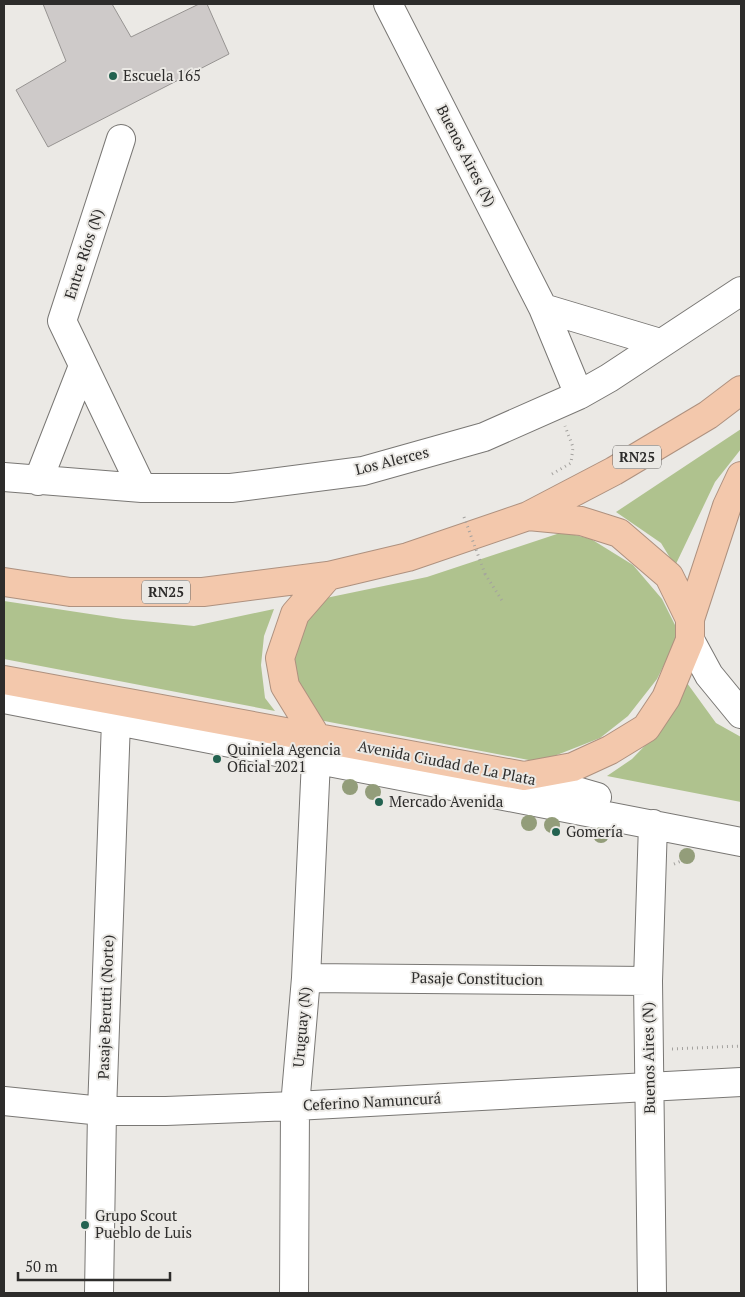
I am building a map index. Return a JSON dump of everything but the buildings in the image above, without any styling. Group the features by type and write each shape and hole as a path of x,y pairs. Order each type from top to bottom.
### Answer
{"highway":[{"name":"RN25","path":"4,582 70,592 204,592 328,576 408,557 528,516 623,466 708,415 741,390"},
{"path":"524,776 573,767 610,750 646,728 666,698 690,629 727,506 741,476"},
{"path":"528,516 581,521 619,533 669,576 690,629"},
{"path":"317,749 285,686 280,658 295,614 328,576"},
{"name":"Avenida Ciudad de La Plata","path":"6,694 317,749 524,776"}],"street":[{"name":"Buenos Aires (N)","path":"388,4 543,308 568,400"},
{"name":"Entre Ríos (N)","path":"121,139 62,321 142,488"},
{"name":"Los Alerces","path":"4,477 142,488 232,488 363,471 484,437 568,400 609,378 741,291"},
{"path":"543,308 660,343"},
{"path":"38,481 83,366"},
{"path":"690,629 709,675 741,714"},
{"name":"Avenida Ciudad de La Plata","path":"6,694 116,721 317,749 494,795 741,842"},
{"name":"Pasaje Berutti (Norte)","path":"99,1293 102,1111 116,721"},
{"name":"Uruguay (N)","path":"294,1293 295,1106 306,978 317,749"},
{"name":"Avenida Ciudad de La Plata","path":"524,776 582,794 741,824"},
{"path":"494,795 582,794"},
{"name":"Buenos Aires (N)","path":"652,1293 648,981 653,824"},
{"name":"Pasaje Constitucion","path":"306,978 648,981"},
{"name":"Ceferino Namuncurá","path":"4,1101 102,1111 295,1106 741,1082"}],"path":[{"path":"545,478 571,463 573,447 568,400"},
{"path":"472,513 464,517 485,574 503,602"},
{"path":"674,873 674,864 693,856"},
{"path":"670,1045 673,1050 741,1046"}],"green space":[{"path":"741,429 741,449 715,482 675,566 661,543 616,512"},
{"path":"563,532 591,539 633,565 662,599 676,627 676,641 657,679 628,716 600,738 539,762 319,720 299,696 292,670 293,657 301,634 321,599 427,577"},
{"path":"4,601 123,619 194,626 274,609 264,636 261,665 265,698 275,711 4,659"},
{"path":"687,683 716,723 741,737 741,802 607,776 632,759 664,726"}],"place":[{"name":"Escuela 165","path":"113,76"},
{"name":"Quiniela Agencia Oficial 2021","path":"217,759"},
{"name":"Mercado Avenida","path":"379,802"},
{"name":"Gomería","path":"556,832"},
{"name":"Grupo Scout Pueblo de Luis","path":"85,1225"}]}
